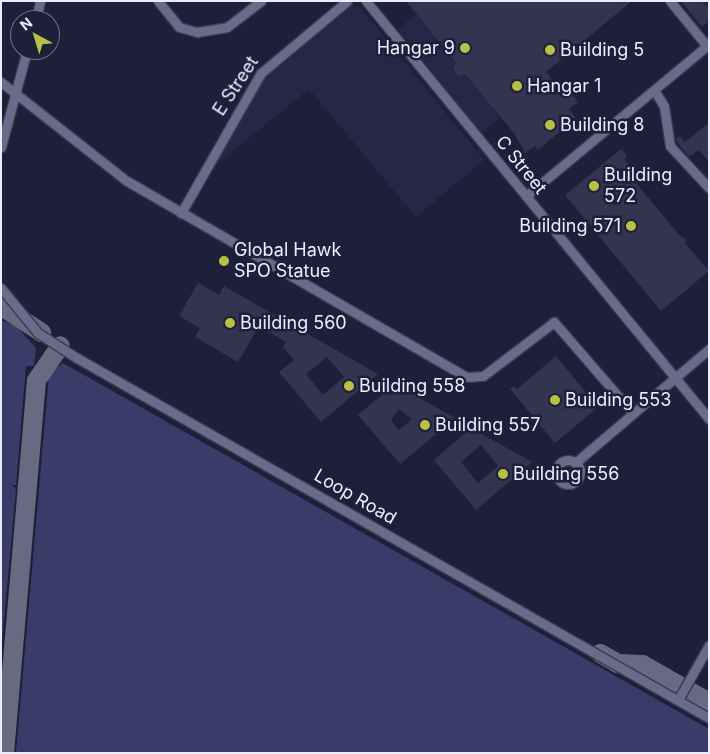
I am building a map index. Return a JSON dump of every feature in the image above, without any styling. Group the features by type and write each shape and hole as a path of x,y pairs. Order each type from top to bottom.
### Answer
{"street":[{"path":"158,1 179,27 197,32 227,27 261,1"},
{"name":"E Street","path":"181,213 260,73 347,1"},
{"name":"C Street","path":"366,1 709,419"},
{"path":"526,196 708,45 670,1"},
{"path":"1,147 24,60"},
{"path":"1,82 15,96 114,172 181,213 471,379 487,373 549,323 558,324 632,412"},
{"path":"654,90 664,106 670,146 709,188"},
{"path":"1,93 15,96"},
{"name":"Loop Road","path":"1,288 38,333 77,358 709,718"},
{"path":"575,463 632,412 709,349"},
{"path":"678,700 709,645"}],"shaded area":[{"path":"350,5 359,6 484,160 416,217 309,89 211,169 265,75"},
{"path":"416,14 456,63 453,69 465,74 501,117 481,133 398,29"},
{"path":"1,320 16,326 36,348 34,366 26,366 16,485 12,485 16,489 1,653"},
{"path":"63,363 709,729 709,753 16,753 49,374"}],"building":[{"path":"406,1 632,1 546,72 567,97 571,93 578,102 569,109 576,118 538,150 535,146 525,153 514,133 465,74 459,76 453,69 456,63"},
{"path":"681,1 703,1 709,9 709,21 702,27"},
{"path":"709,123 709,162 699,150 689,157 675,139 680,136 685,142"},
{"path":"621,149 627,156 624,159 631,167 631,177 680,236 687,240 684,242 709,271 661,311 565,195"},
{"path":"198,283 219,295 224,286 378,374 321,422 279,372 294,360 283,347 286,342 259,326 238,362 195,337 200,328 179,316","holes":["327,357 344,377 323,395 306,374"]},
{"name":"Building 553","path":"556,356 598,407 555,443 510,389 514,386 517,389"},
{"name":"Building 557","path":"395,384 455,418 400,464 358,415","holes":["399,409 412,419 399,430 391,420"]},
{"name":"Building 556","path":"471,428 532,462 476,510 434,460","holes":["481,445 498,466 478,483 461,462"]}],"taxiway":[{"path":"1,306 41,332"},
{"path":"4,753 36,380 60,345"},
{"path":"600,653 617,663 642,664 709,702"}],"place":[{"name":"Hangar 9","path":"465,48"},
{"name":"Building 5","path":"550,50"},
{"name":"Hangar 1","path":"517,86"},
{"name":"Building 8","path":"550,125"},
{"name":"Building 572","path":"594,186"},
{"name":"Building 571","path":"631,226"},
{"name":"Global Hawk SPO Statue","path":"224,261"},
{"name":"Building 560","path":"230,323"},
{"name":"Building 558","path":"349,386"},
{"name":"Building 553","path":"555,400"},
{"name":"Building 557","path":"425,425"},
{"name":"Building 556","path":"503,474"}]}
